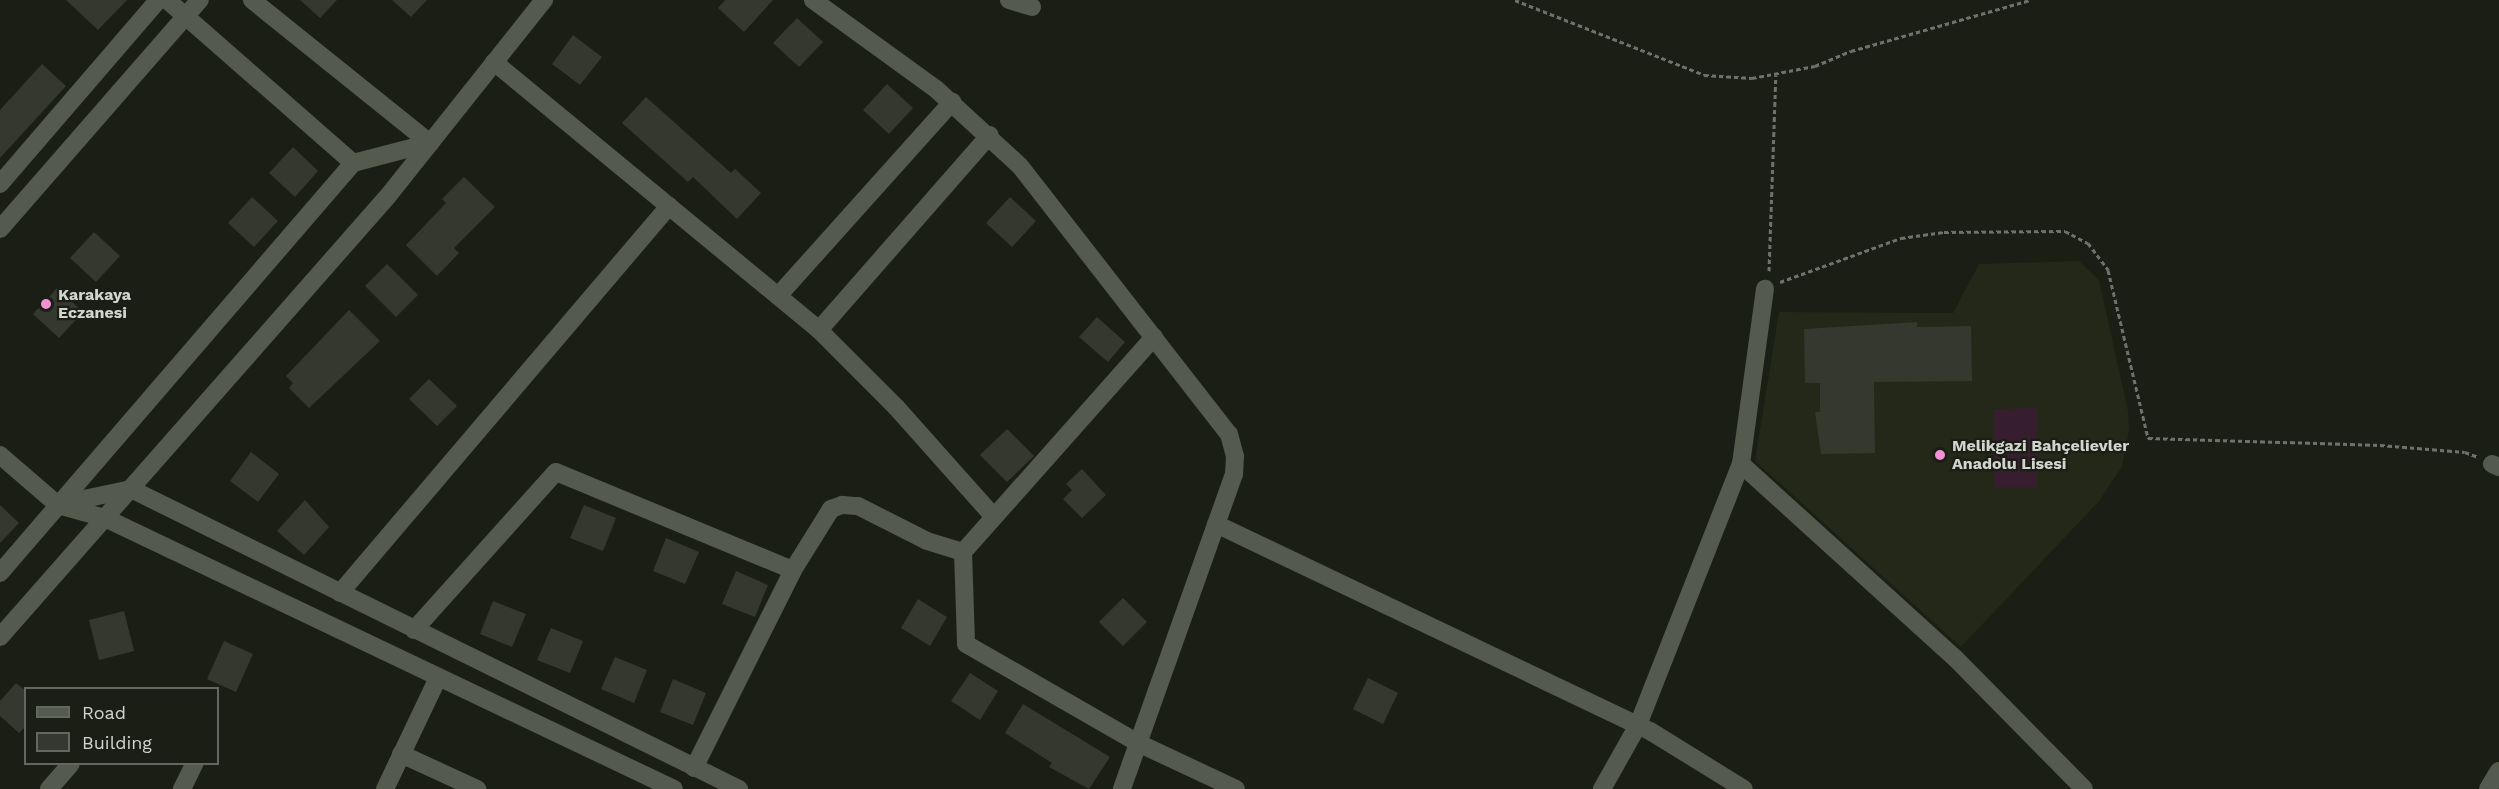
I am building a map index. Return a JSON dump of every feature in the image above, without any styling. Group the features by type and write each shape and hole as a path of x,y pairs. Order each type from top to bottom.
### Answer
{"street":[{"path":"0,184 158,0"},
{"path":"167,0 353,163"},
{"path":"0,229 200,0"},
{"path":"252,0 430,143"},
{"path":"0,637 430,143 544,0"},
{"path":"813,0 952,102 990,135 1044,195 1222,424 1233,446 1234,474 1122,789"},
{"path":"1009,0 1032,7"},
{"path":"494,62 819,330 896,407 994,517"},
{"path":"778,296 952,102"},
{"path":"819,330 990,135"},
{"path":"0,573 353,163 430,143"},
{"path":"340,594 669,206"},
{"path":"1602,789 1638,725 1741,464 1767,288"},
{"path":"1154,337 963,552 966,644 1138,743 1236,789"},
{"path":"0,455 58,505 105,518 674,789"},
{"path":"1741,464 1956,659 2084,789"},
{"path":"414,630 556,472 793,570"},
{"path":"58,505 131,489 739,789"},
{"path":"694,768 793,570 827,514 842,505 858,506 927,541 963,552"},
{"path":"1216,524 1638,725 1744,789"},
{"path":"385,789 438,678"},
{"path":"401,754 477,789"},
{"path":"49,789 70,765"},
{"path":"182,789 194,765"},
{"path":"2488,789 2499,771"}],"path":[{"path":"1515,0 1704,75 1776,75 2030,0"},
{"path":"1776,75 1767,288 1880,242 1944,232 2064,231 2088,243 2108,270 2148,438 2380,445 2465,452 2496,465"}],"shaded area":[{"name":"Melikgazi Bahçelievler Anadolu Lisesi","path":"2079,261 2099,280 2128,411 2129,431 2122,466 2100,500 1961,647 1755,461 1779,312 1953,313 1979,264"},
{"path":"2037,408 2038,487 1994,487 1993,409"}],"building":[{"path":"66,0 127,0 98,30"},
{"path":"300,0 337,0 320,18"},
{"path":"392,0 427,0 411,17"},
{"path":"725,0 773,0 744,32 718,8"},
{"path":"797,18 823,42 799,67 773,43"},
{"path":"573,35 602,57 580,85 552,64"},
{"path":"42,64 66,86 0,158 0,110"},
{"path":"887,84 913,108 889,134 863,110"},
{"path":"646,97 731,173 735,169 761,193 737,219 693,177 688,182 622,123"},
{"path":"293,147 318,171 295,197 269,173"},
{"path":"464,177 495,207 454,248 459,253 437,276 406,245 446,203 442,199"},
{"path":"252,197 278,221 254,247 228,223"},
{"path":"1010,197 1036,221 1012,247 986,223"},
{"path":"94,232 120,256 96,282 70,258"},
{"path":"387,264 418,295 396,317 365,286"},
{"path":"57,288 83,312 59,338 33,314"},
{"path":"349,310 380,341 309,408 289,388 293,383 286,376"},
{"path":"1097,317 1125,342 1108,362 1079,337"},
{"path":"1917,322 1917,327 1971,326 1972,381 1874,382 1875,453 1821,454 1815,412 1820,412 1820,383 1805,383 1804,329"},
{"path":"429,379 457,406 437,426 409,399"},
{"path":"1007,429 1034,456 1007,482 980,455"},
{"path":"251,452 279,474 258,502 230,481"},
{"path":"1082,469 1106,495 1082,518 1063,499 1072,490 1066,484"},
{"path":"305,500 329,527 304,555 277,531"},
{"path":"0,505 19,523 0,543"},
{"path":"584,505 616,518 603,551 570,538"},
{"path":"666,538 699,552 685,584 653,571"},
{"path":"736,571 768,585 755,617 722,604"},
{"path":"1123,598 1147,622 1123,646 1099,622"},
{"path":"918,599 947,617 930,646 901,628"},
{"path":"493,601 526,614 512,647 480,634"},
{"path":"124,611 134,651 99,660 89,620"},
{"path":"551,628 583,641 570,673 537,660"},
{"path":"224,641 253,654 236,692 207,679"},
{"path":"615,657 647,670 634,703 601,689"},
{"path":"970,673 998,691 980,720 951,701"},
{"path":"1368,678 1398,693 1383,724 1353,709"},
{"path":"673,679 706,693 693,725 660,712"},
{"path":"16,683 24,689 24,728 19,733 0,716 0,701"},
{"path":"1023,704 1110,757 1089,789 1049,767 1052,763 1005,733"}],"place":[{"name":"Karakaya Eczanesi","path":"46,304"},
{"name":"Melikgazi Bahçelievler Anadolu Lisesi","path":"1940,455"}]}
